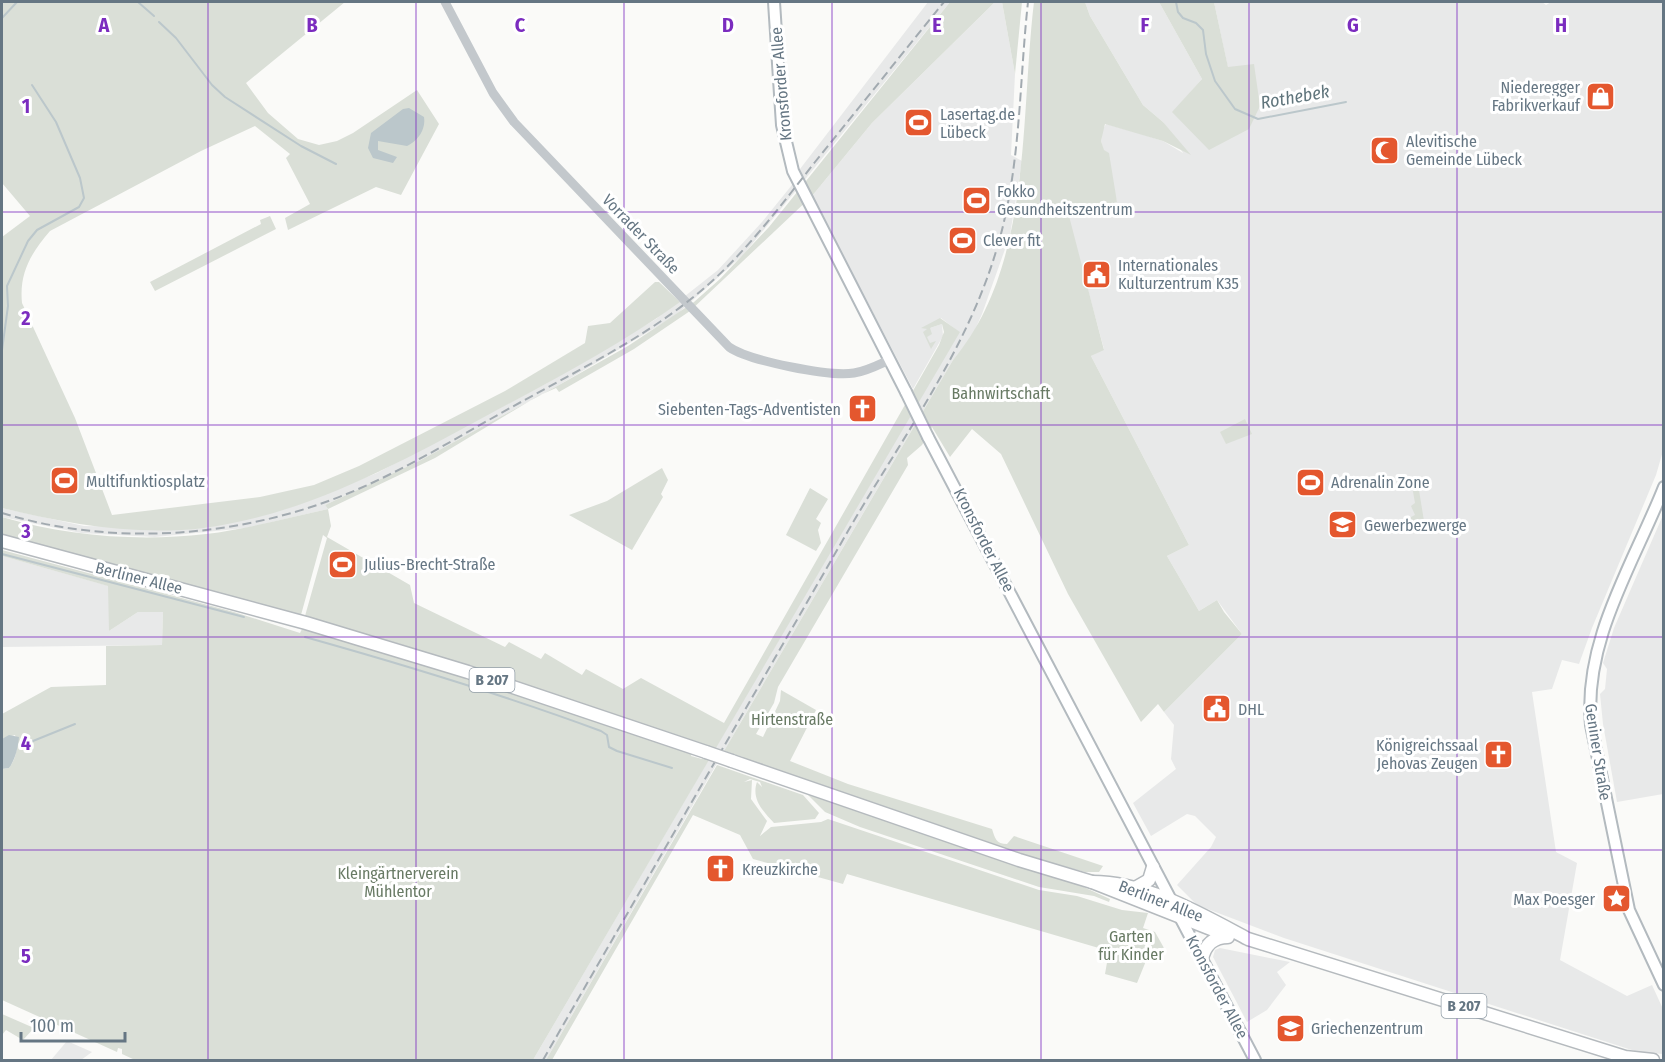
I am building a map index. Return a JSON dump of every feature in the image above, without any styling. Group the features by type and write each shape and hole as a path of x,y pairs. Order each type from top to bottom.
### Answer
{"main road":[{"name":"Kronsforder Allee","path":"774,2 780,97 787,152 801,188 928,437 1255,1060"},
{"name":"Geniner Straße","path":"1664,487 1599,644 1589,699 1593,732 1626,898 1642,941 1664,985"},
{"name":"Berliner Allee","path":"2,541 276,614 468,672 1009,856 1092,882 1180,918"},
{"path":"1135,888 1149,880 1153,867"},
{"name":"Berliner Allee","path":"1092,882 1108,882 1135,888 1248,939"},
{"name":"B 207","path":"1180,918 1231,937 1248,939 1628,1059 1653,1060"},
{"path":"1202,959 1204,951 1214,939 1231,937"}],"street":[{"name":"Vorrader Straße","path":"445,2 494,93 514,122 729,347 758,360 837,373 861,371 889,360"}],"shaded area":[{"path":"928,2 950,2 744,254 675,316 559,385 419,461 325,505 328,509 246,528 155,537 81,533 2,517 2,508 84,526 204,528 285,509 377,473 547,383 656,319 718,270 762,222 800,175 800,169"},
{"path":"995,2 1002,2 1015,74 1011,155 1022,161 1010,235 982,314 970,341 953,360 546,1060 533,1060 959,332 941,318 930,328 942,324 943,336 913,389 812,196 872,123"},
{"path":"1085,2 1159,2 1202,79 1173,112 1228,68 1214,2 1542,2 1546,5 1551,2 1663,2 1663,451 1656,475 1579,664 1562,660 1552,689 1532,692 1556,852 1577,863 1560,960 1627,996 1652,985 1663,1009 1663,1054 1638,1052 1284,938 1197,905 1177,885 1211,847 1216,837 1195,816 1187,814 1151,836 1133,803 1176,769 1171,759 1174,725 1164,712 1242,634 1217,600 1199,611 1167,556 1189,545 1091,356 1104,349 1068,216 1117,202 1101,141 1102,131 1106,124 1163,141 1183,153 1163,122 1143,105 1090,16"},
{"path":"409,108 424,117 424,126 418,138 407,146 378,141 378,150 397,157 393,163 373,158 368,148 371,133 403,109"},
{"path":"1663,515 1663,794 1617,802 1603,724 1600,694 1605,689 1607,669 1603,663 1614,628"},
{"path":"2,556 109,586 109,631 138,612 163,612 162,645 2,647"},
{"path":"9,735 19,737 18,745 15,758 9,768 2,769 2,739"},
{"path":"1220,948 1290,962 1277,972 1286,985 1267,1010 1247,1022 1213,957 1215,950"},
{"path":"67,1041 92,1052 81,1060 51,1060"}],"green space":[{"path":"2,2 345,2 246,83 268,113 298,139 319,145 337,141 353,133 417,90 439,124 401,195 376,187 288,230 285,218 310,204 286,158 290,154 255,126 201,151 50,231 37,247 28,264 22,282 22,303 75,418 112,515 260,497 314,485 359,466 505,391 585,343 588,326 610,323 655,282 659,282 680,302 636,332 590,359 427,448 319,498 281,511 204,528 153,530 102,527 2,508 2,237 30,216 2,183"},
{"path":"950,2 995,2 872,123 812,196 690,311 634,349 559,392 556,388 542,394 628,346 694,302 720,279 769,227"},
{"path":"1002,2 1022,2 1015,74"},
{"path":"1034,2 1085,2 1090,16 1143,105 1163,122 1191,155 1163,141 1105,124 1101,141 1104,150 1109,153 1117,202 1069,216 1104,350 1091,356 1189,545 1167,556 1199,611 1217,600 1242,634 1164,712 1158,704 1141,722 1068,594 1001,454 972,429 950,457 932,427 922,445 907,458 908,465 778,687 774,703 756,734 763,737 780,701 781,690 816,710 790,761 848,784 992,829 995,838 1000,843 1007,844 1014,836 1103,866 1099,872 1085,872 1016,853 742,760 743,757 724,751 953,360 979,322 997,280 1010,236 1018,189"},
{"path":"1159,2 1214,2 1228,67 1254,64 1260,106 1249,129 1209,150 1172,112 1202,79"},
{"path":"270,216 276,229 155,291 150,282 261,224 260,220"},
{"name":"Kleingärtnerverein Mühlentor","path":"940,318 960,332 533,1060 135,1060 122,1054 122,1049 118,1048 117,1052 2,1000 2,769 9,768 15,757 17,744 15,735 2,739 2,714 51,687 106,685 106,646 162,645 163,612 138,612 109,631 108,586 2,556 2,550 234,612 300,633 302,629 436,666 692,753 691,756 702,759 709,747 400,644 305,616 327,538 323,535 301,615 2,536 2,517 77,533 155,537 221,532 328,509 331,526 327,537 410,585 414,603 505,647 509,642 541,659 545,653 582,675 586,669 623,689 641,678 724,723 939,345 944,332 942,324 930,328 932,334 927,337 930,343 936,341 931,349 923,332 927,329 921,328"},
{"path":"531,400 435,458 328,509 325,505 419,461"},
{"path":"1245,419 1252,434 1226,444 1220,432"},
{"path":"662,468 668,480 661,494 663,497 632,550 569,515 607,501"},
{"path":"1417,478 1424,521 1403,533 1397,524 1415,515 1411,506 1415,503 1411,480"},
{"path":"810,488 828,499 816,519 821,523 818,530 821,543 816,551 786,535"},
{"name":"Garten für Kinder","path":"717,765 803,795 819,813 815,819 774,823 757,799 757,782 762,787 760,782 750,779 744,782 752,780 751,799 767,821 760,836 771,827 821,822 828,819 1039,890 1077,896 1122,910 1148,913 1143,928 1155,932 1164,948 1148,956 1137,983 1105,974 1109,951 847,874 843,884 753,859 740,835 693,815 552,1060 546,1060"},
{"path":"804,791 1077,884 1110,899 1109,902 1094,896 1039,887 860,827 825,812"},
{"path":"2,1014 34,1028 23,1040 6,1030 2,1035"}],"waterway":[{"path":"2,18 17,2"},
{"path":"138,2 154,16"},
{"name":"Rothebek","path":"1176,2 1178,12 1183,18 1196,23 1203,30 1206,54 1215,81 1235,109 1258,119 1346,102"},
{"path":"159,22 176,38 212,85 225,97 301,146 336,164"},
{"path":"2,350 8,306 7,286 28,241 37,230 79,207 84,198 80,178 56,122 32,85"},
{"path":"2,554 244,617"},
{"path":"305,637 454,681 565,718 601,731 607,735 609,747 617,751 672,768"},
{"path":"28,743 75,724"}],"railway":[{"path":"2,513 80,530 120,533 200,531 240,525 317,505 370,484 421,458 619,348 666,318 710,283 765,225 944,2"},
{"path":"543,1060 848,531 931,394 969,323 997,248 1011,187 1028,2"}],"place":[{"name":"Niederegger Fabrikverkauf","path":"1601,96"},
{"name":"Lasertag.de Lübeck","path":"919,123"},
{"name":"Alevitische Gemeinde Lübeck","path":"1385,150"},
{"name":"Fokko Gesundheitszentrum","path":"976,200"},
{"name":"Clever fit","path":"962,240"},
{"name":"Internationales Kulturzentrum K35","path":"1097,274"},
{"name":"Siebenten-Tags-Adventisten","path":"862,409"},
{"name":"Multifunktiosplatz","path":"65,481"},
{"name":"Adrenalin Zone","path":"1310,482"},
{"name":"Gewerbezwerge","path":"1343,525"},
{"name":"Julius-Brecht-Straße","path":"343,564"},
{"name":"DHL","path":"1217,709"},
{"name":"Königreichssaal Jehovas Zeugen","path":"1499,754"},
{"name":"Kreuzkirche","path":"721,869"},
{"name":"Max Poesger","path":"1616,899"},
{"name":"Griechenzentrum","path":"1290,1028"}],"park label":[{"name":"Bahnwirtschaft","path":"1001,393"},
{"name":"Hirtenstraße","path":"792,719"}]}
